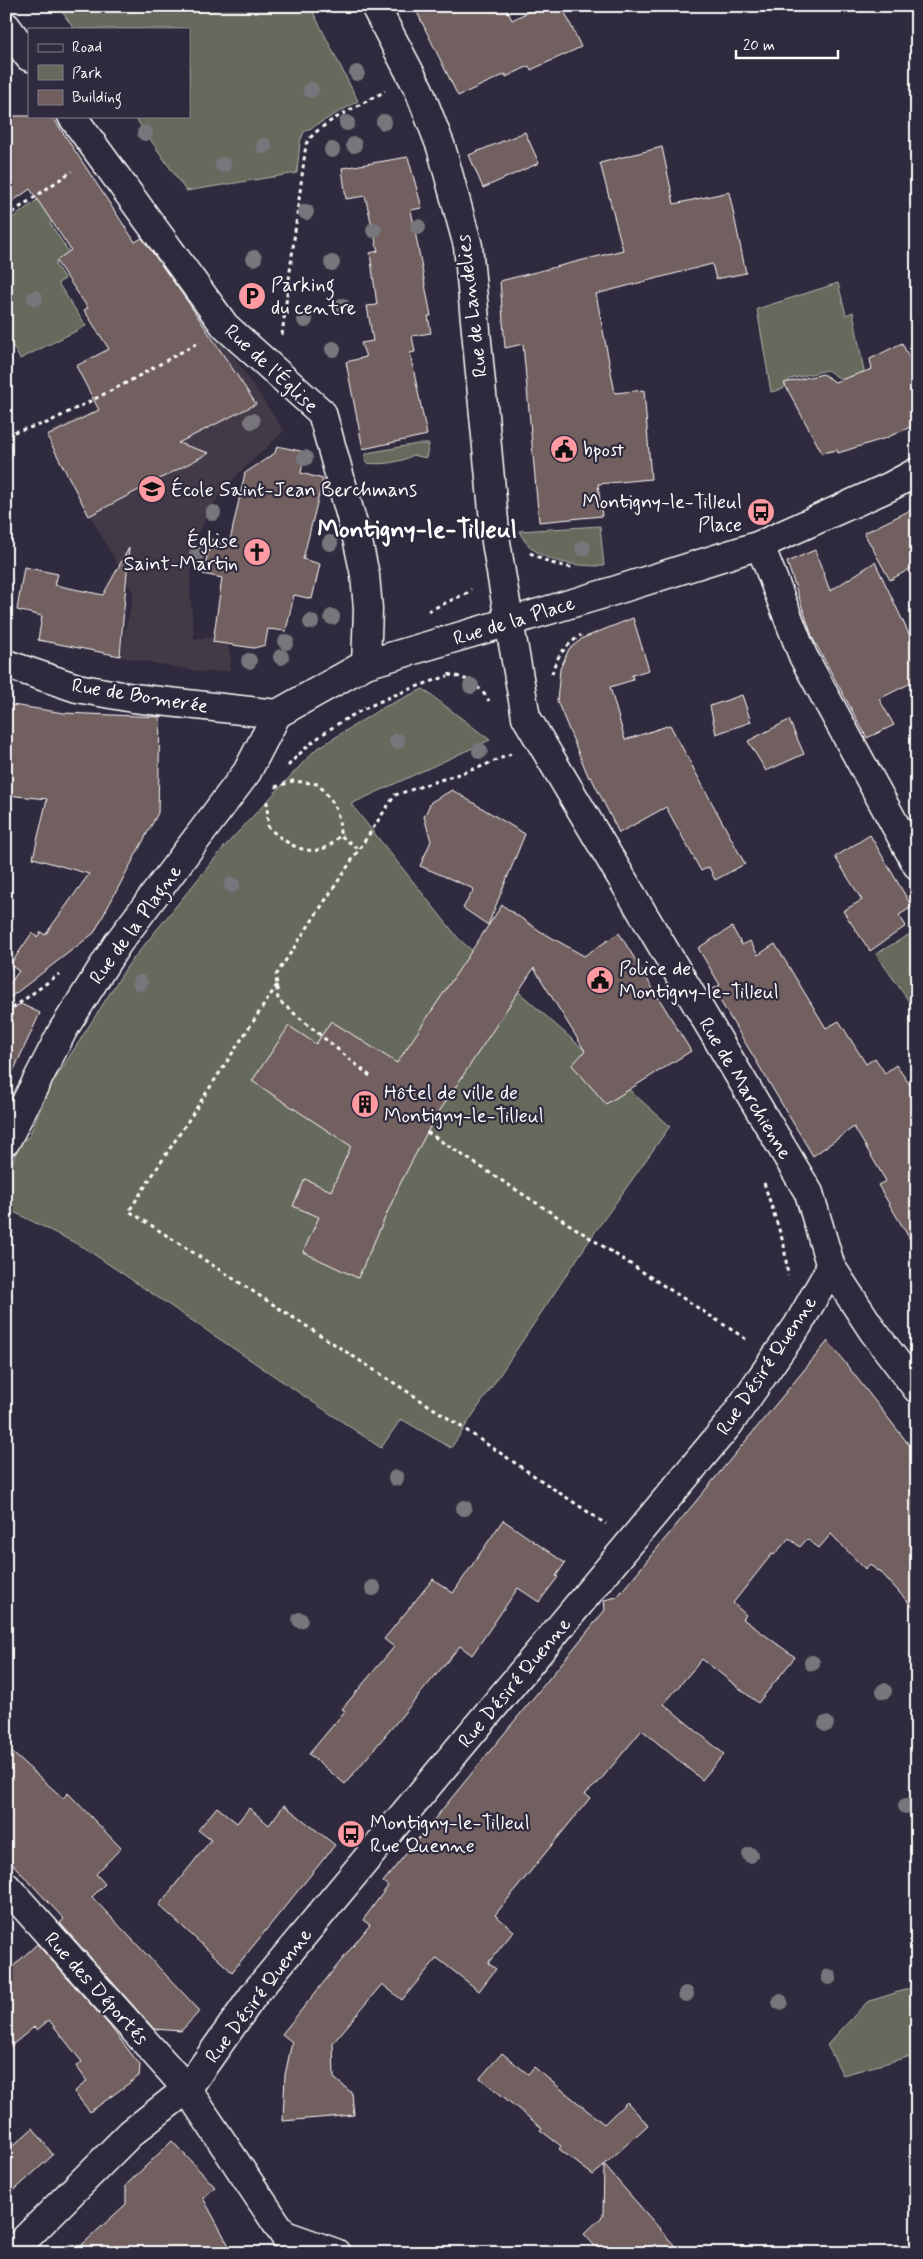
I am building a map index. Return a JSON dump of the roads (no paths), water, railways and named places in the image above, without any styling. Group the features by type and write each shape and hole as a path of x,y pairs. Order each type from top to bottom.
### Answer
{"street":[{"name":"Rue de Landelies","path":"375,6 412,77 441,147 468,246 495,533 509,621"},
{"path":"6,26 28,56"},
{"name":"Rue de l'Église","path":"73,118 225,326 322,413 358,542 365,575 368,609 366,664"},
{"name":"Rue de la Place","path":"277,714 366,664 760,544 889,487 917,472"},
{"path":"760,544 803,656 917,865"},
{"name":"Rue de Marchienne","path":"509,621 526,717 809,1192 831,1266 873,1331 917,1389"},
{"name":"Rue de Bomerée","path":"6,664 78,688 133,698 277,714"},
{"name":"Rue de la Plagne","path":"6,1141 63,1030 110,955 257,781 277,714"},
{"name":"Rue Désiré Quenne","path":"11,2253 131,2133 188,2089 255,1993 729,1424 798,1324 831,1266"},
{"name":"Rue des Déportés","path":"6,1886 188,2089 290,2244"},
{"path":"290,2244 336,2253"}],"place":[{"name":"Parking du centre","path":"252,296"},
{"name":"bpost","path":"564,449"},
{"name":"École Saint-Jean Berchmans","path":"152,489"},
{"name":"Montigny-le-Tilleul Place","path":"761,512"},
{"name":"Église Saint-Martin","path":"257,552"},
{"name":"Police de Montigny-le-Tilleul","path":"600,980"},
{"name":"Hôtel de ville de Montigny-le-Tilleul","path":"365,1104"},
{"name":"Montigny-le-Tilleul Rue Quenne","path":"351,1834"}],"district":[{"name":"Montigny-le-Tilleul","path":"417,528"}]}
